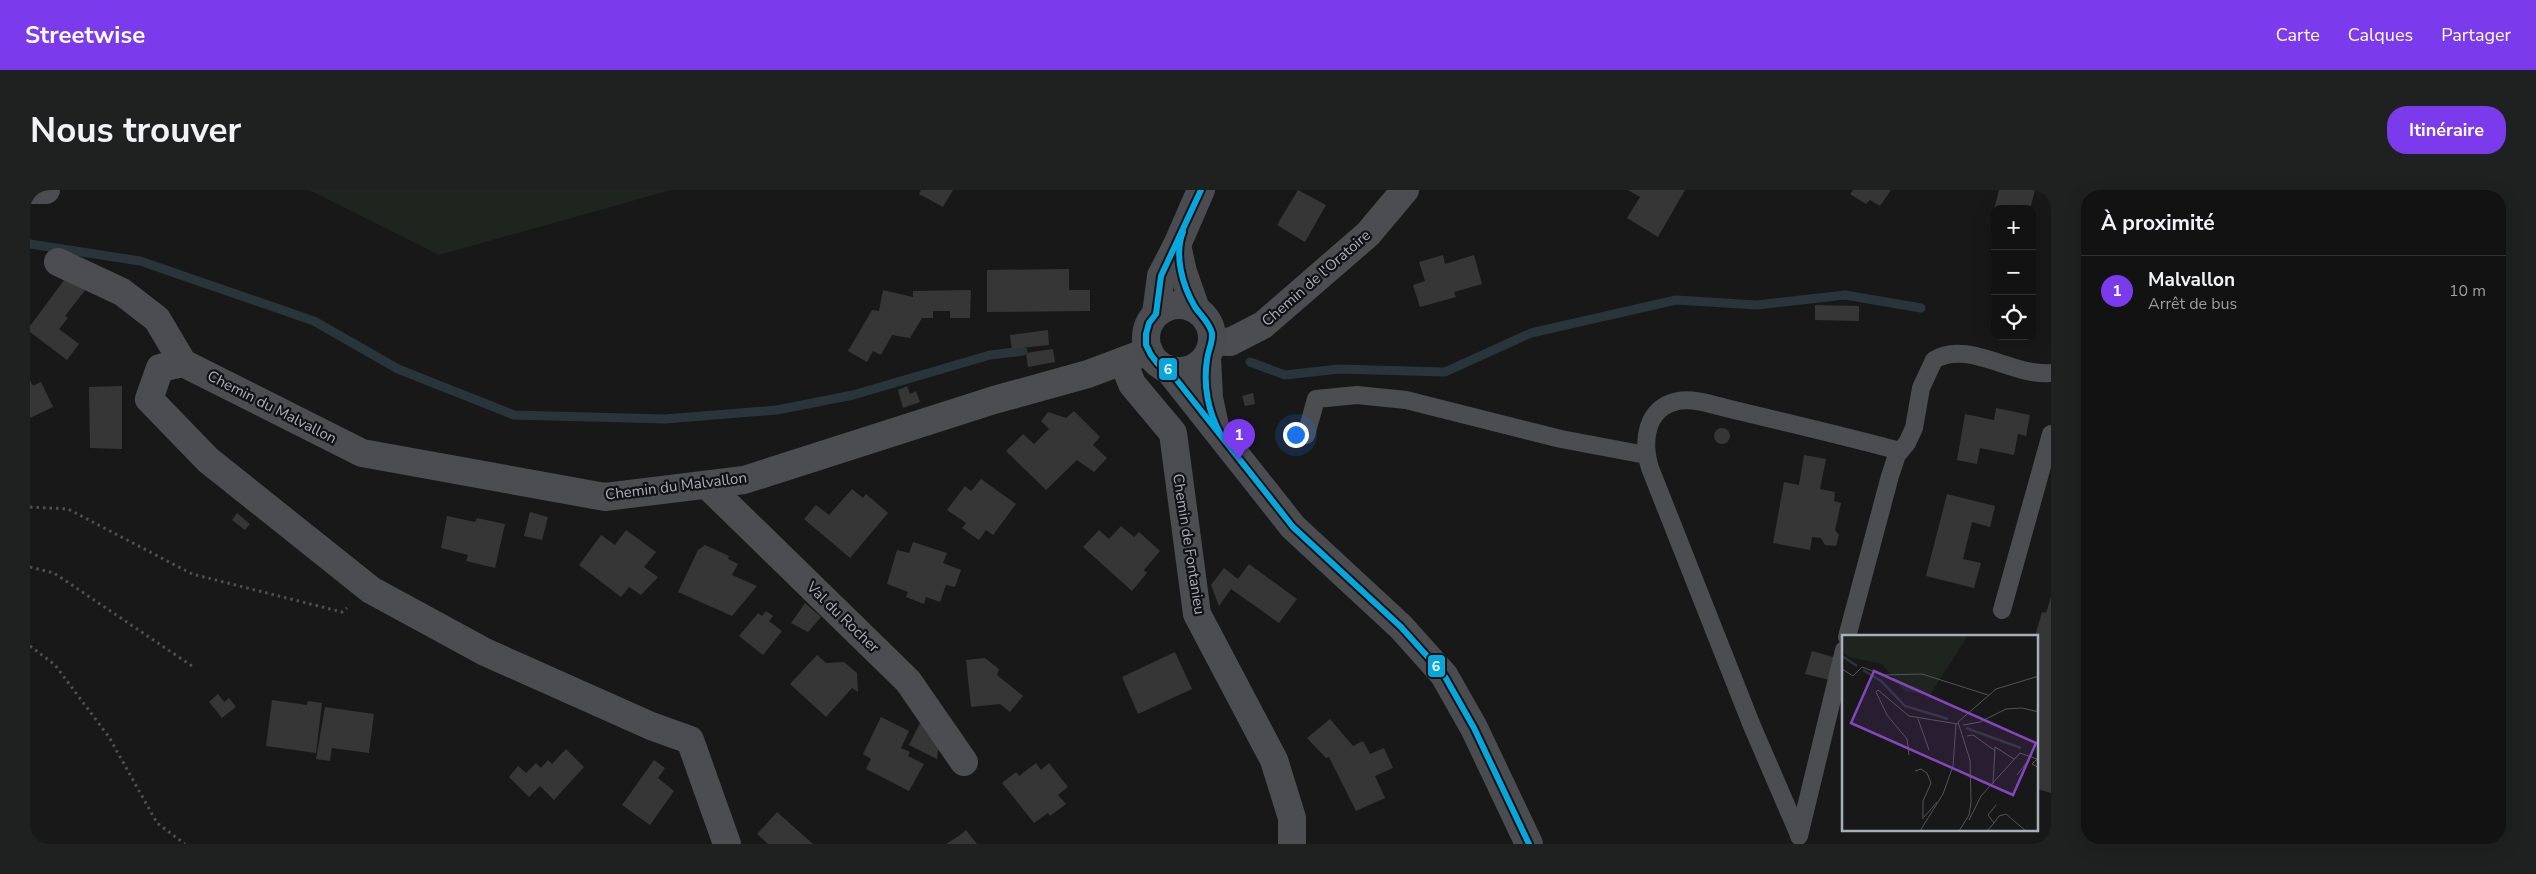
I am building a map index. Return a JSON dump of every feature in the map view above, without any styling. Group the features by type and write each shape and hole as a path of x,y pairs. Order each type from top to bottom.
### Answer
{"street":[{"path":"30,190 46,190"},
{"path":"1156,314 1161,276 1178,245 1201,190"},
{"name":"Chemin de l'Oratoire","path":"1209,349 1230,342 1263,326 1368,234 1405,190"},
{"path":"1178,245 1183,272 1196,309"},
{"path":"58,262 122,292 157,319 183,363 160,368 149,399 208,460 372,590 485,652 651,726 690,740 727,844"},
{"path":"1215,426 1209,398 1210,326 1205,316 1196,309 1175,305 1164,308 1149,323 1146,334 1158,360 1215,426 1239,460 1293,527 1401,627 1444,674 1474,728 1529,844"},
{"path":"1158,360 1178,371 1189,370 1209,349"},
{"name":"Chemin du Malvallon","path":"183,363 362,453 604,497 744,480 994,400 1088,374 1123,361 1158,360"},
{"name":"Chemin de Fontanieu","path":"1123,361 1132,384 1173,432 1197,614 1274,760 1292,818 1292,844"},
{"name":"Val du Rocher","path":"707,484 908,681 964,762"}],"lane":[{"path":"1847,635 1890,476 1900,451 1914,428 1921,388 1934,360 1940,356 1954,354 1974,356 2028,373 2051,373"},
{"path":"1306,435 1316,398 1357,395 1406,400 1561,439 1646,454"},
{"path":"1798,840 1646,454 1647,431 1652,418 1671,403 1686,400 1900,451"},
{"path":"2002,610 2051,434"},
{"path":"1798,840 1842,658"}],"path":[{"path":"30,507 68,509 192,574 342,612 372,590"},
{"path":"30,567 54,573 195,668"},
{"path":"30,646 55,665 109,737 157,823 185,844"}],"shaded area":[{"path":"309,190 671,190 439,255"}],"building":[{"path":"921,190 953,190 943,207 919,194"},
{"path":"1298,190 1326,205 1305,242 1277,225"},
{"path":"1628,190 1685,190 1658,237 1627,218 1640,197"},
{"path":"1853,190 1891,190 1880,206 1870,200 1866,204 1850,194"},
{"path":"1999,190 2035,190 2031,205 1995,205"},
{"path":"1443,255 1445,264 1474,255 1482,284 1454,292 1456,297 1420,307 1413,285 1425,281 1419,262"},
{"path":"1069,269 1069,290 1090,290 1090,311 987,312 987,270"},
{"path":"65,279 86,289 65,316 68,318 59,329 79,344 67,360 30,332 30,326"},
{"path":"883,290 913,297 913,291 971,290 970,318 950,318 950,311 933,311 933,318 922,318 910,338 892,335 881,355 873,351 867,362 848,351 872,310 879,311"},
{"path":"1815,305 1859,306 1859,321 1815,320"},
{"path":"1048,330 1049,345 1012,349 1010,335"},
{"path":"1053,349 1055,362 1028,367 1026,353"},
{"path":"30,380 33,386 41,382 53,407 30,418"},
{"path":"122,386 122,449 90,448 89,387"},
{"path":"907,386 910,394 916,391 920,402 903,408 898,390"},
{"path":"1253,393 1255,404 1245,406 1242,396"},
{"path":"1996,408 2030,415 2026,436 2018,434 2014,455 1980,448 1977,464 1957,460 1965,414 1994,420"},
{"path":"1074,411 1100,437 1093,445 1107,458 1094,472 1077,460 1046,490 1006,451 1023,434 1034,444 1049,429 1041,421 1048,412 1066,418"},
{"path":"1722,428 1730,436 1722,444 1714,436"},
{"path":"1804,455 1826,459 1820,489 1835,492 1834,501 1841,503 1835,530 1839,535 1836,546 1825,545 1821,538 1812,537 1810,550 1773,543 1784,482 1799,485"},
{"path":"981,479 1016,504 993,535 986,530 979,540 962,528 966,523 947,510 965,486 971,491"},
{"path":"852,489 863,498 866,494 888,513 850,558 804,519 816,505 829,515"},
{"path":"1947,494 1995,506 1990,527 1972,522 1963,559 1981,563 1974,588 1926,576"},
{"path":"530,512 548,517 542,540 524,536"},
{"path":"237,513 250,524 245,530 232,520"},
{"path":"447,516 475,522 477,518 505,524 495,568 466,561 468,555 441,548"},
{"path":"1121,526 1134,537 1139,532 1160,551 1144,570 1147,573 1132,591 1083,547 1099,530 1109,539"},
{"path":"626,530 656,552 644,567 658,577 641,595 629,587 621,597 579,565 601,535 615,545"},
{"path":"913,542 947,553 943,563 961,570 955,587 946,585 940,602 926,597 924,604 906,597 908,592 887,584 897,550 909,553"},
{"path":"705,545 729,556 728,559 738,564 732,575 757,586 732,616 678,592 698,550"},
{"path":"1249,564 1297,599 1279,623 1231,589 1219,606 1211,585 1224,568 1238,579"},
{"path":"2051,597 2051,793 2038,789 2038,635 2035,635 2042,612 2046,613"},
{"path":"805,603 821,617 808,632 791,623"},
{"path":"766,611 773,616 769,621 782,631 763,655 739,636 758,613 762,616"},
{"path":"1812,651 1840,659 1834,681 1805,674"},
{"path":"1175,652 1192,689 1138,714 1122,677"},
{"path":"817,655 826,663 844,662 857,673 858,692 852,688 826,717 790,684"},
{"path":"985,658 999,669 997,675 1023,696 1010,712 1000,704 971,707 966,660"},
{"path":"218,694 224,702 229,698 236,707 222,718 209,702"},
{"path":"272,700 307,705 308,701 322,703 316,753 266,746"},
{"path":"325,707 374,714 369,753 332,748 330,761 316,759"},
{"path":"881,717 909,731 901,748 910,752 908,756 924,764 909,791 866,769 871,759 863,754"},
{"path":"1330,719 1353,746 1363,741 1370,754 1384,748 1393,768 1375,776 1385,798 1356,811 1329,757 1326,758 1307,738"},
{"path":"921,721 939,741 937,759 909,745"},
{"path":"566,749 584,767 554,800 540,786 529,797 509,777 518,766 526,773 536,763 541,768 548,760 552,764"},
{"path":"654,760 665,768 658,778 674,791 650,825 622,805"},
{"path":"1036,763 1041,770 1049,763 1068,787 1058,795 1066,804 1050,816 1048,813 1034,823 1002,783 1016,772 1019,776"},
{"path":"777,812 813,844 768,844 757,834"},
{"path":"966,830 977,844 946,844 960,835"}],"waterway":[{"path":"30,244 140,261 314,321 398,369 514,415 665,419 777,410 853,395 990,355 1023,351"},
{"path":"1250,362 1285,375 1339,369 1445,372 1531,333 1676,300 1757,305 1845,295 1921,308"}],"transit line":[{"name":"6","path":"1201,190 1161,276 1156,314 1149,323 1146,334 1146,345 1151,355 1158,364 1168,369 1293,527 1401,627 1444,675 1474,728 1529,844"},
{"name":"6","path":"1183,232 1179,250 1183,280 1190,298 1207,322 1212,333 1206,369 1206,389 1210,408 1221,435"}],"place":[{"name":"Malvallon","path":"1239,460"}]}
